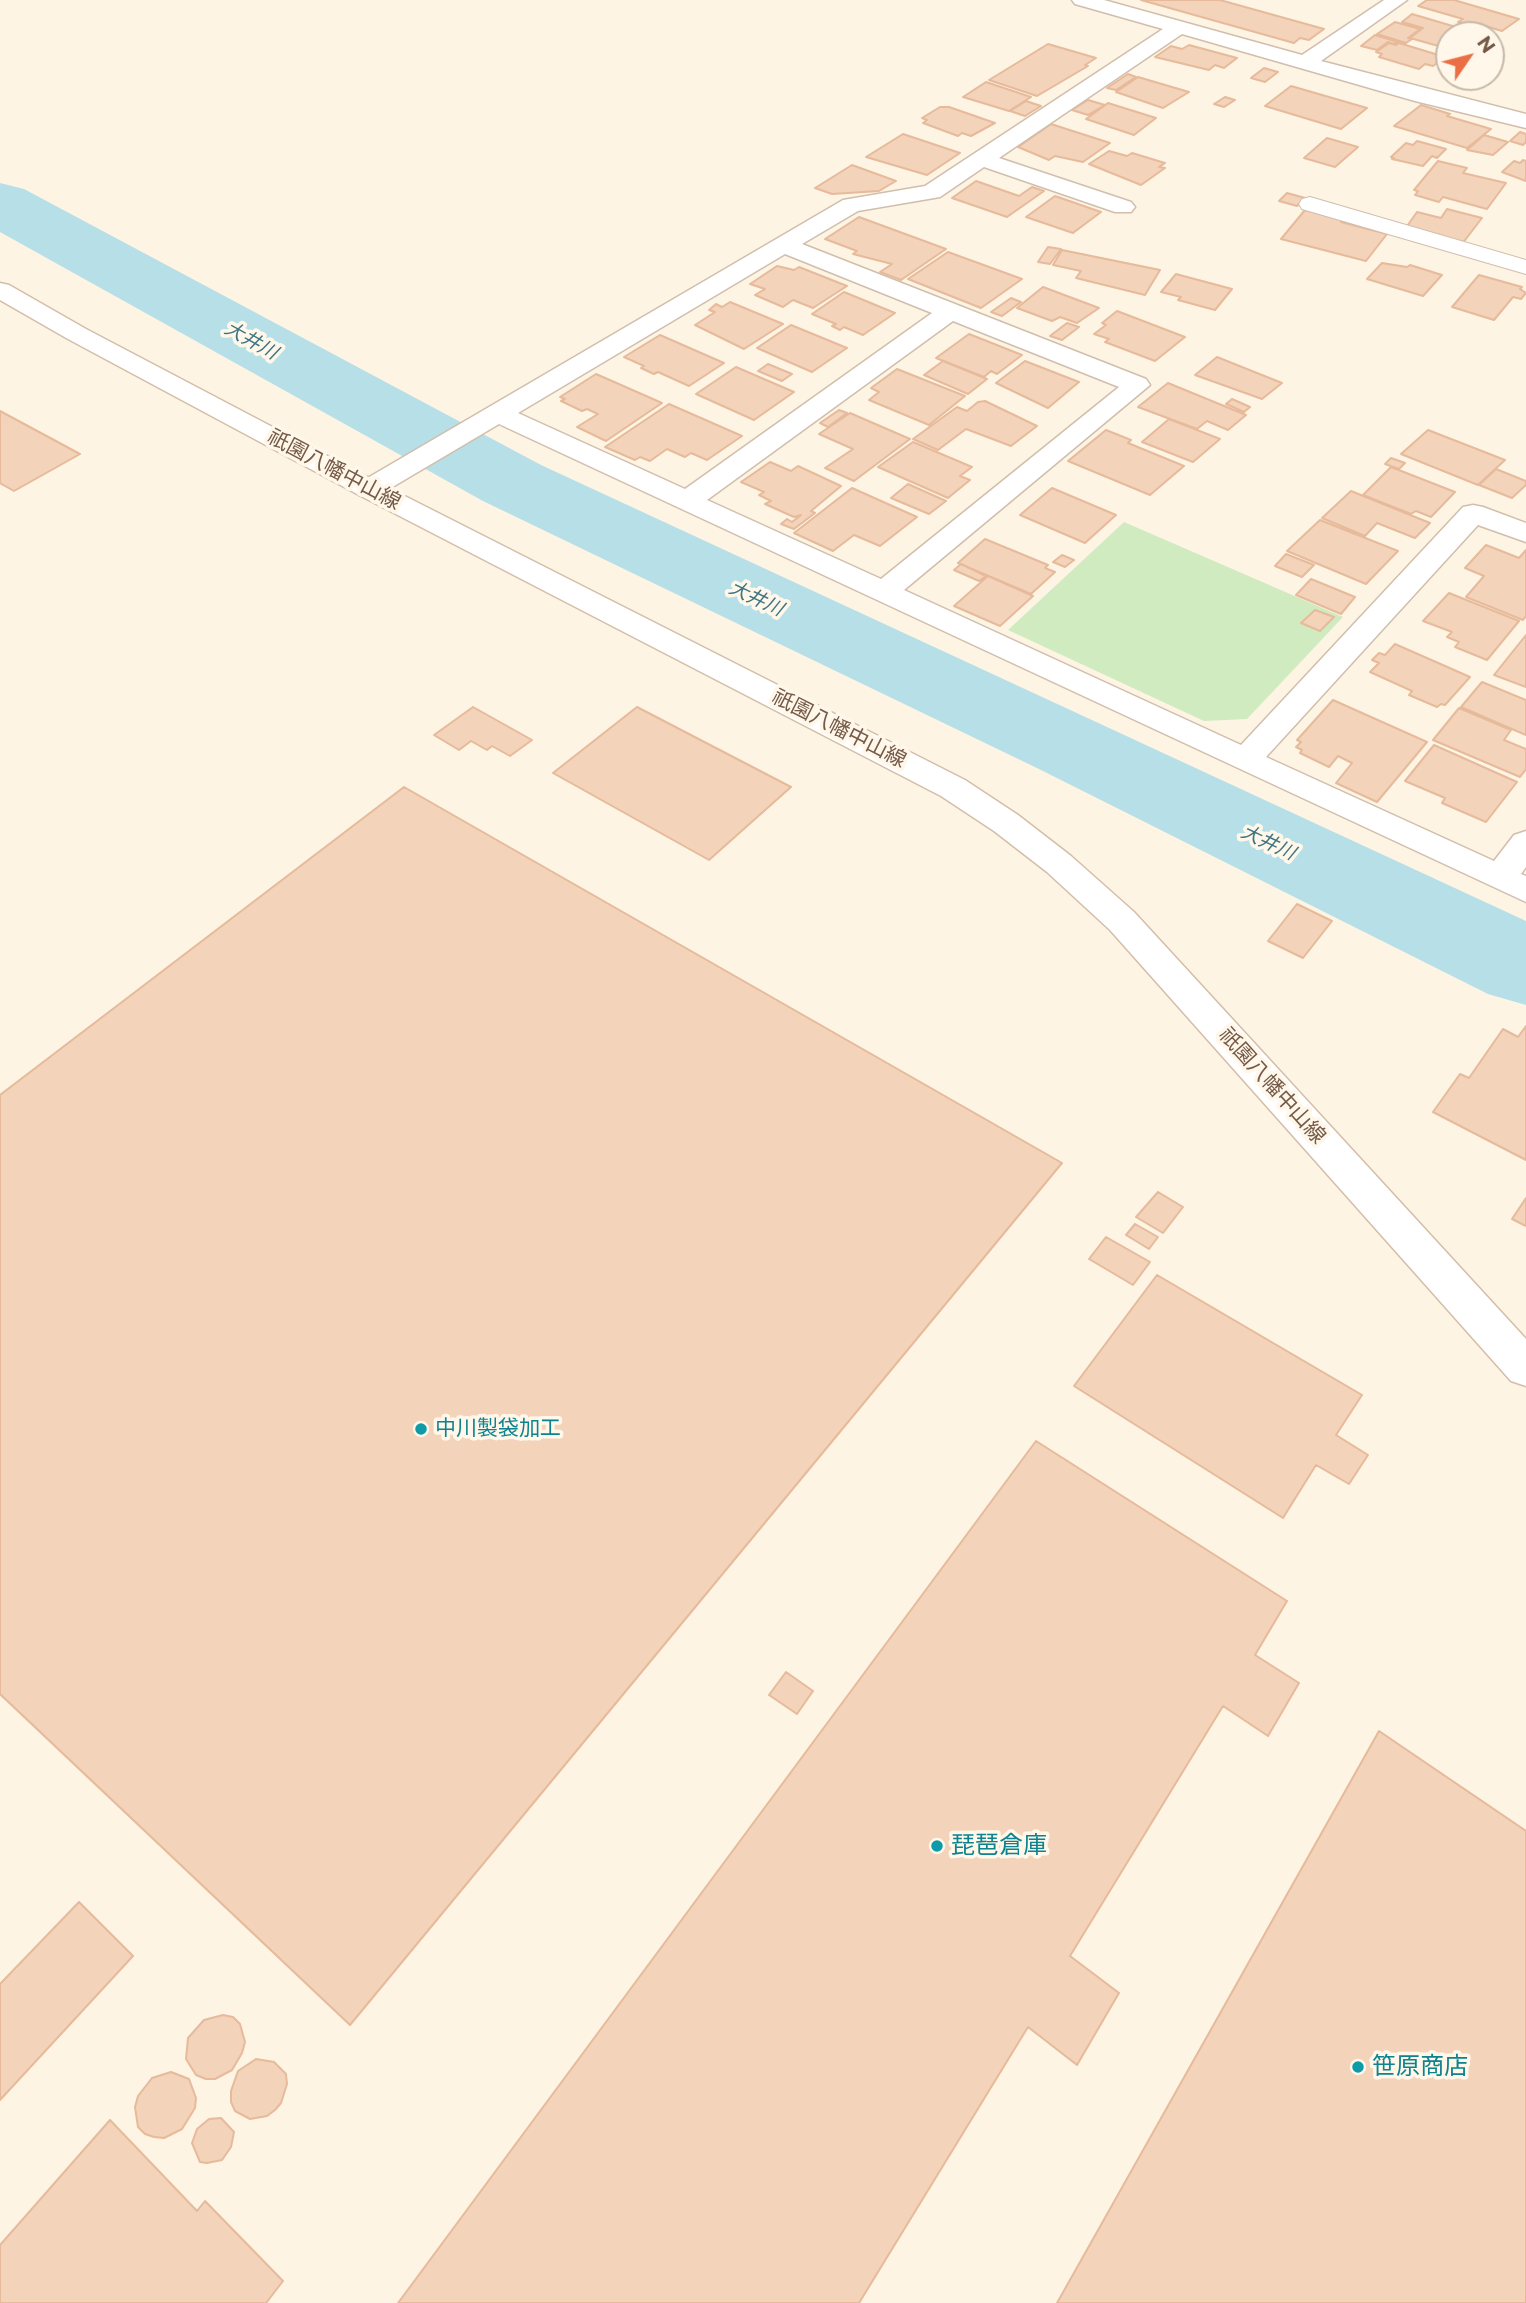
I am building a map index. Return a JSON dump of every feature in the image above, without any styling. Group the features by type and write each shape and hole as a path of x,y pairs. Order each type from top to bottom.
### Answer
{"street":[{"path":"1082,0 1304,63 1526,121"},
{"path":"1304,63 1397,0"},
{"path":"369,489 851,205 932,192 1179,27"},
{"path":"981,159 1123,207"},
{"path":"783,245 1137,385 883,592"},
{"name":"祇園八幡中山線","path":"0,290 77,334 369,489 953,788 1006,823 1059,864 1122,921 1526,1368"},
{"path":"687,501 951,311"},
{"path":"497,413 1513,883 1526,843"},
{"path":"1245,760 1473,513 1526,533"}],"lane":[{"path":"1310,204 1526,267"}],"green space":[{"path":"1124,522 1343,617 1247,719 1204,721 1008,630"}],"building":[{"path":"1141,0 1220,0 1324,29 1309,40 1300,38 1294,43"},
{"path":"1427,0 1454,0 1519,19 1505,29 1505,21 1460,21 1463,19 1418,6"},
{"path":"1412,14 1436,21 1435,45 1410,38 1423,28 1402,22"},
{"path":"1395,22 1420,29 1408,38 1412,39 1406,43 1377,34"},
{"path":"1375,35 1398,42 1388,42 1377,50 1361,46"},
{"path":"1389,43 1399,43 1435,54 1435,64 1425,64 1419,69 1379,57 1382,54 1376,52"},
{"path":"1048,44 1096,58 1085,65 1088,66 1037,96 989,80"},
{"path":"1189,45 1237,58 1224,68 1215,65 1209,70 1155,57 1171,46 1182,49"},
{"path":"1264,68 1278,72 1265,82 1251,78"},
{"path":"1128,74 1136,77 1116,90 1107,88"},
{"path":"1138,77 1189,92 1163,108 1116,92"},
{"path":"986,82 1031,97 1009,111 963,97"},
{"path":"1291,86 1367,108 1341,129 1265,106"},
{"path":"1225,97 1235,100 1224,107 1214,104"},
{"path":"1088,100 1105,105 1088,115 1072,110"},
{"path":"1026,101 1041,106 1025,116 1010,111"},
{"path":"1108,103 1156,118 1134,135 1086,119"},
{"path":"1421,105 1491,129 1467,148 1394,126"},
{"path":"940,107 949,107 995,123 971,136 962,133 958,136 923,123 927,120 922,118"},
{"path":"1051,124 1110,143 1083,162 1055,156 1049,160 1018,147"},
{"path":"1520,132 1526,134 1526,142 1523,145 1510,141"},
{"path":"903,134 960,153 927,175 866,157"},
{"path":"1484,135 1508,142 1493,155 1467,150"},
{"path":"1327,138 1358,147 1335,167 1304,158"},
{"path":"1417,141 1446,149 1437,158 1432,156 1423,166 1392,159 1406,143 1413,145"},
{"path":"1109,151 1127,156 1132,153 1165,163 1159,167 1165,168 1141,185 1089,164"},
{"path":"1438,161 1467,168 1463,173 1506,183 1487,209 1443,197 1439,202 1415,195 1418,191 1414,190"},
{"path":"1514,161 1520,163 1526,161 1526,181 1502,172"},
{"path":"852,165 896,181 879,191 832,194 815,188"},
{"path":"976,181 1019,196 1032,187 1044,191 1007,217 952,198"},
{"path":"1287,193 1305,198 1297,206 1279,201"},
{"path":"1055,196 1101,212 1073,233 1026,217"},
{"path":"1447,209 1482,218 1462,244 1405,229 1417,212 1441,218"},
{"path":"1305,210 1387,234 1366,261 1281,239"},
{"path":"859,217 946,249 901,280 880,272 892,264 853,254 857,251 825,239"},
{"path":"1048,247 1061,249 1050,264 1038,262"},
{"path":"1062,250 1160,270 1145,295 1076,278 1081,271 1053,265"},
{"path":"948,252 1022,279 981,308 908,279"},
{"path":"1382,263 1407,267 1410,265 1442,275 1423,296 1367,279"},
{"path":"777,266 794,270 799,267 847,286 813,308 793,300 783,307 755,295 765,289 750,284"},
{"path":"1176,274 1232,289 1215,310 1178,300 1181,297 1161,292"},
{"path":"1479,275 1522,287 1520,289 1526,293 1521,299 1513,297 1494,320 1452,307"},
{"path":"1043,287 1099,308 1077,323 1060,317 1052,321 1017,308"},
{"path":"844,292 895,313 863,335 844,327 840,330 832,326 836,324 812,314"},
{"path":"1011,298 1021,302 1002,316 991,312"},
{"path":"730,302 783,324 744,349 695,325 715,312 709,310 716,304 722,307"},
{"path":"1117,311 1185,337 1155,361 1105,342 1109,339 1094,334 1106,325 1102,323"},
{"path":"1067,323 1079,327 1062,340 1050,336"},
{"path":"791,325 847,348 812,372 757,348"},
{"path":"969,334 1022,355 997,374 991,371 984,377 936,358"},
{"path":"660,335 724,363 689,386 658,372 654,374 624,357"},
{"path":"1217,357 1282,383 1262,399 1195,375"},
{"path":"943,361 987,379 968,394 924,375"},
{"path":"1025,361 1079,382 1048,408 996,383"},
{"path":"768,364 792,374 782,381 758,371"},
{"path":"736,367 794,392 754,420 696,394"},
{"path":"897,369 965,396 929,425 869,400 879,392 871,388"},
{"path":"596,374 662,403 606,441 577,427 598,414 587,409 582,411 561,401 565,399 560,397"},
{"path":"1168,383 1246,415 1228,430 1207,421 1197,429 1138,407"},
{"path":"1232,399 1250,407 1244,412 1226,404"},
{"path":"985,401 1037,426 1011,446 966,429 938,450 913,439 957,407 967,411 978,402"},
{"path":"669,404 742,436 707,460 691,453 685,457 667,449 650,461 640,457 635,460 605,447"},
{"path":"839,410 847,413 828,427 820,423"},
{"path":"0,411 80,454 14,491 0,483"},
{"path":"850,413 910,439 854,481 825,468 853,449 819,434"},
{"path":"1169,419 1220,439 1193,462 1142,442"},
{"path":"1106,430 1131,440 1128,443 1184,466 1150,495 1068,461"},
{"path":"1428,430 1505,460 1478,485 1401,454"},
{"path":"913,442 972,467 960,476 970,480 948,498 878,467"},
{"path":"1391,458 1405,463 1399,469 1385,464"},
{"path":"770,462 791,471 798,466 841,486 811,511 815,513 794,529 781,524 787,519 792,522 801,515 794,517 765,504 771,501 759,495 764,492 741,482"},
{"path":"1391,467 1455,492 1431,517 1416,511 1411,514 1363,495"},
{"path":"1496,469 1526,481 1526,485 1512,498 1479,485"},
{"path":"908,484 946,501 929,514 891,498"},
{"path":"852,488 917,517 880,546 854,535 833,551 794,533"},
{"path":"1052,488 1116,515 1085,543 1020,515"},
{"path":"1351,491 1430,523 1415,538 1377,523 1365,536 1322,518"},
{"path":"1320,520 1398,551 1366,584 1287,551"},
{"path":"985,539 1048,565 1045,568 1055,572 1031,594 958,563"},
{"path":"1486,545 1519,558 1526,550 1526,616 1523,620 1466,597 1484,576 1465,568"},
{"path":"1286,554 1314,565 1302,577 1275,566"},
{"path":"1062,555 1074,560 1065,567 1053,562"},
{"path":"961,564 986,576 979,581 954,570"},
{"path":"988,576 1033,596 1000,626 954,606"},
{"path":"1311,579 1355,597 1341,614 1296,595"},
{"path":"1449,593 1519,621 1487,660 1455,647 1459,642 1447,637 1452,632 1423,621"},
{"path":"1315,610 1334,617 1320,631 1301,623"},
{"path":"1526,635 1526,687 1494,675"},
{"path":"1395,644 1470,677 1445,705 1437,707 1409,695 1412,691 1370,672 1379,663 1372,660 1379,653 1385,655"},
{"path":"1482,682 1526,700 1526,735 1461,707"},
{"path":"1333,700 1427,742 1377,802 1336,783 1352,763 1338,756 1329,767 1300,753 1302,750 1296,747 1301,742 1297,740"},
{"path":"473,707 532,740 510,756 492,746 487,750 471,741 459,750 434,735"},
{"path":"637,707 791,787 709,860 553,773"},
{"path":"1459,708 1511,730 1504,740 1526,749 1526,769 1520,777 1433,740"},
{"path":"1434,745 1517,782 1486,822 1442,803 1445,798 1405,781"},
{"name":"中川製袋加工","path":"404,787 1062,1163 350,2025 0,1694 0,1095"},
{"path":"1297,904 1332,921 1303,958 1268,941"},
{"path":"1526,1026 1526,1160 1433,1112 1460,1074 1469,1078 1503,1029 1518,1037"},
{"path":"1158,1192 1183,1207 1163,1233 1136,1217"},
{"path":"1526,1198 1526,1226 1512,1219"},
{"path":"1135,1224 1158,1237 1149,1249 1126,1235"},
{"path":"1106,1237 1150,1262 1133,1285 1089,1259"},
{"path":"1157,1275 1362,1395 1336,1435 1368,1455 1349,1484 1316,1465 1283,1518 1074,1386"},
{"name":"琵琶倉庫","path":"1036,1441 1287,1601 1255,1655 1299,1683 1268,1736 1223,1706 1070,1956 1119,1993 1077,2065 1028,2027 859,2303 398,2303"},
{"path":"786,1672 813,1691 797,1714 769,1695"},
{"name":"笹原商店","path":"1379,1731 1526,1831 1526,2303 1057,2303"},
{"path":"79,1902 133,1956 0,2100 0,1984"},
{"path":"223,2015 233,2017 240,2024 245,2042 232,2070 215,2079 206,2079 196,2075 186,2059 188,2038 204,2020"},
{"path":"256,2059 274,2062 286,2074 287,2084 281,2103 275,2110 267,2116 250,2119 235,2111 231,2102 231,2091 238,2071"},
{"path":"171,2072 189,2079 196,2098 195,2108 182,2129 164,2138 145,2134 138,2127 135,2107 138,2096 152,2078"},
{"path":"221,2118 234,2132 231,2147 222,2160 200,2162 192,2143 197,2129 209,2119"},
{"path":"110,2120 197,2211 205,2201 283,2281 266,2303 0,2303 0,2245"}],"waterway":[{"name":"大井川","path":"0,204 512,483 1073,747 1526,966"}],"place":[{"name":"中川製袋加工","path":"421,1429"},
{"name":"琵琶倉庫","path":"937,1846"},
{"name":"笹原商店","path":"1358,2067"}]}
